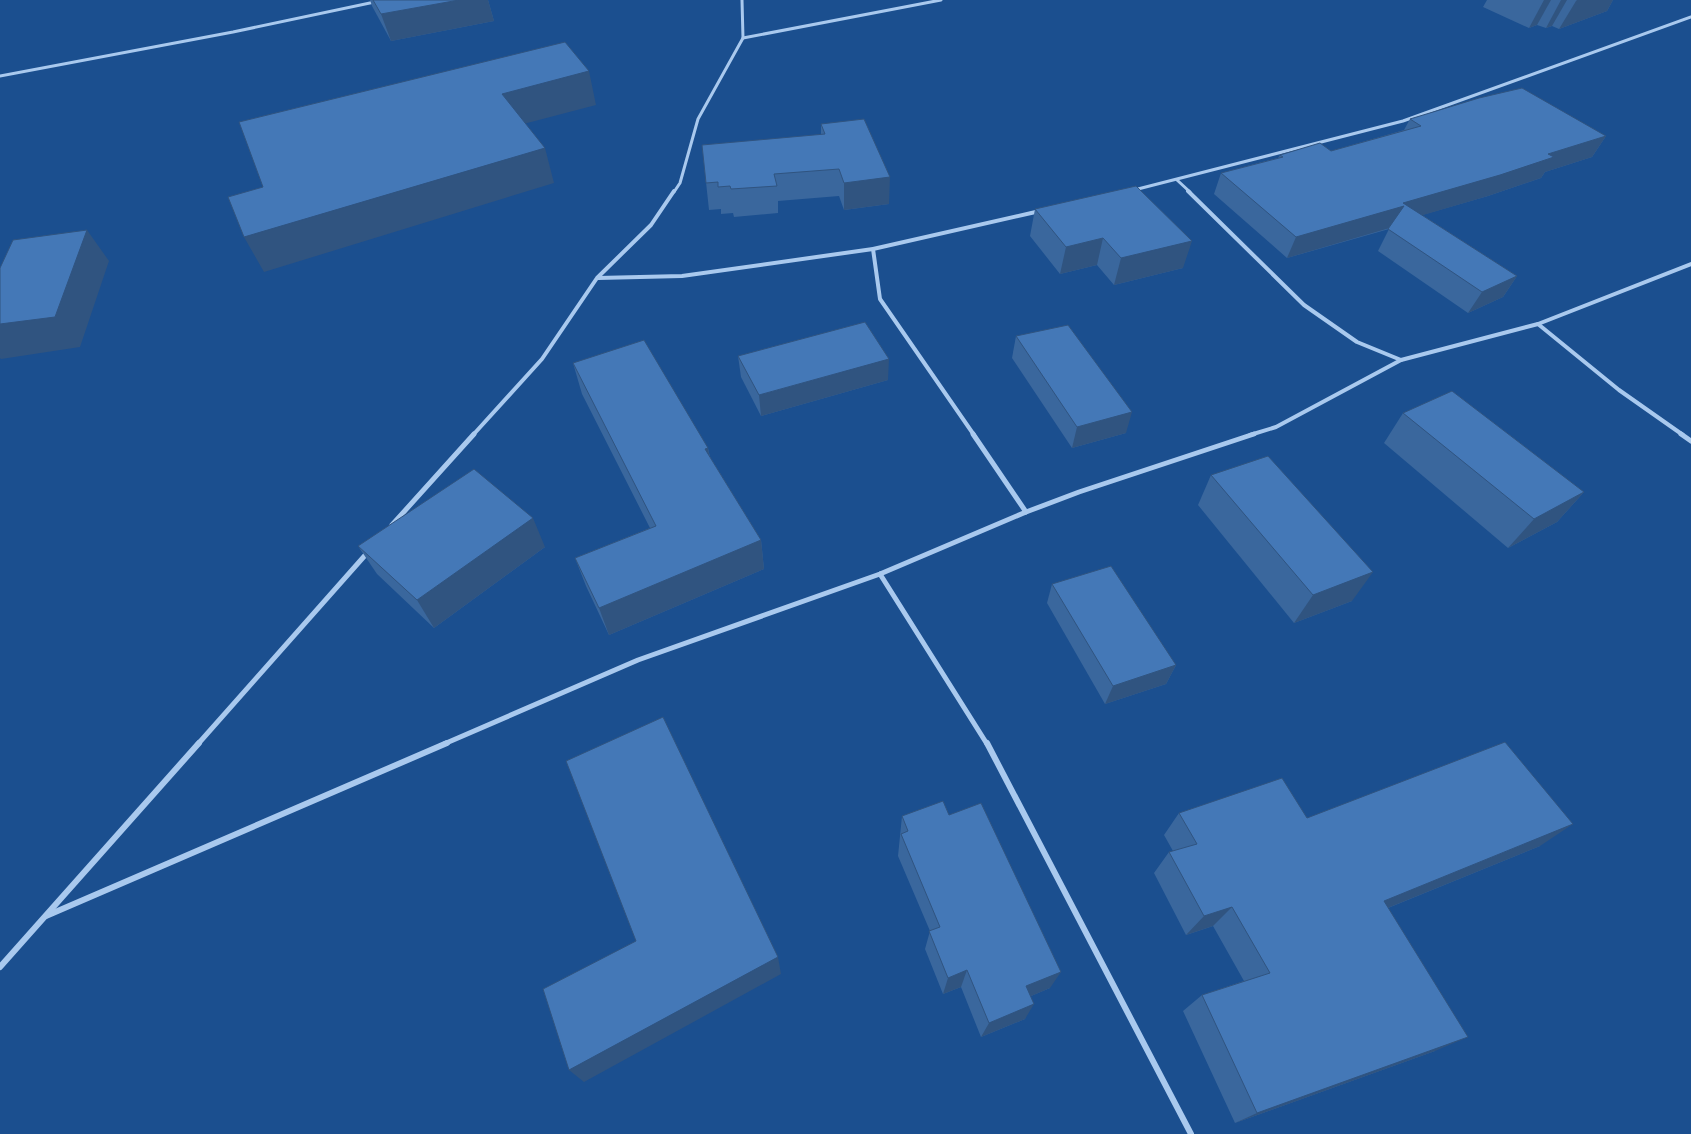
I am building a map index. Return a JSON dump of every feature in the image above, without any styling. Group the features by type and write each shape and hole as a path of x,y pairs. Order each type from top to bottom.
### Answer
{"street":[{"path":"0,76 233,32 384,0"},
{"path":"385,533 542,359 597,278 651,225 680,183 698,119 743,38 742,0"},
{"path":"743,38 941,0"},
{"path":"1130,191 1403,121 1691,17"},
{"path":"1178,180 1304,305 1357,342 1401,360"},
{"path":"597,278 682,276 873,249 1044,210"},
{"path":"873,249 880,299 1026,512"},
{"path":"46,916 638,660 880,574 1026,512 1079,492 1276,428 1401,360 1538,324 1691,264"},
{"path":"1538,324 1619,390 1691,441"},
{"path":"0,967 372,548"},
{"path":"880,574 980,730 1191,1134"}],"building":[{"path":"373,0 459,0 381,14"},
{"path":"565,42 589,71 502,94 545,148 244,237 228,197 263,187 239,122"},
{"path":"1522,88 1606,136 1548,154 1554,157 1500,175 1403,203 1517,276 1482,292 1388,229 1404,206 1296,237 1221,173 1283,157 1280,155 1320,143 1331,151 1421,126 1410,119 1479,98"},
{"path":"864,119 890,177 844,183 839,169 774,174 777,186 731,189 730,186 718,187 718,182 706,183 702,145 825,134 821,124"},
{"path":"1136,186 1192,241 1121,258 1103,238 1066,247 1035,209"},
{"path":"87,230 55,317 0,324 0,268 13,240"},
{"path":"865,322 889,359 759,395 738,356"},
{"path":"1068,325 1132,412 1077,427 1016,336"},
{"path":"644,340 708,448 705,449 761,540 599,608 575,558 656,526 573,363"},
{"path":"1452,391 1584,492 1534,519 1403,413"},
{"path":"1268,456 1373,572 1313,595 1211,475"},
{"path":"474,469 533,518 417,600 358,546"},
{"path":"1111,566 1176,665 1113,686 1052,584"},
{"path":"663,717 778,957 569,1070 543,989 636,941 566,761"},
{"path":"1505,742 1573,824 1384,901 1468,1037 1257,1113 1202,995 1270,973 1232,907 1204,916 1169,852 1197,844 1179,813 1282,778 1307,818"},
{"path":"943,801 949,815 981,803 1061,972 1026,986 1034,1004 989,1023 967,970 948,978 929,931 940,927 901,834 908,831 902,816"}]}
